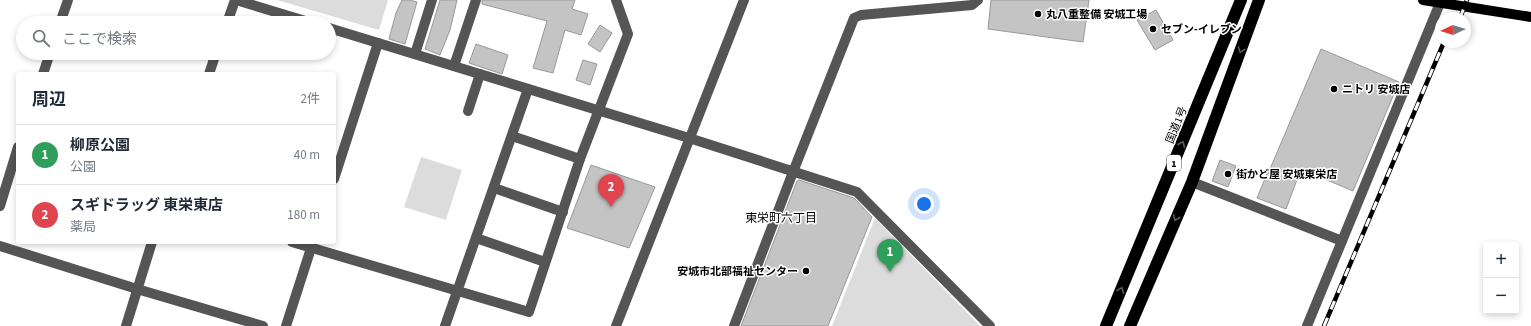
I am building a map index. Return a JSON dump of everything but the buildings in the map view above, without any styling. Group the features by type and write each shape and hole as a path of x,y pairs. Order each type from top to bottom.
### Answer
{"highway":[{"name":"国道1号","path":"1106,326 1241,0"},
{"name":"1","path":"1130,326 1192,182 1259,0"}],"main road":[{"path":"1423,0 1531,17"}],"street":[{"path":"62,16 68,0"},
{"path":"229,16 235,0 289,16"},
{"path":"415,54 432,0"},
{"path":"454,66 476,0"},
{"path":"286,326 312,245 457,292 529,312 580,159 628,34 616,0"},
{"path":"616,326 744,0"},
{"path":"734,326 854,18 862,15 972,6 978,0"},
{"path":"1307,326 1440,3"},
{"path":"336,30 689,138 857,192 990,326"},
{"path":"336,173 378,43"},
{"path":"44,72 48,60"},
{"path":"210,72 214,60"},
{"path":"468,111 480,74"},
{"path":"445,326 528,89"},
{"path":"512,136 580,159"},
{"path":"0,206 16,156"},
{"path":"1192,182 1342,242"},
{"path":"494,188 563,212"},
{"path":"476,238 545,262"},
{"path":"126,326 151,244"},
{"path":"0,246 137,289 263,326"}],"shaded area":[{"path":"277,0 388,0 379,30 336,17 336,16 331,16"},
{"path":"421,157 462,170 446,220 404,207"},
{"path":"875,218 980,326 832,326"}],"railway":[{"path":"1462,12 1467,0"},
{"path":"1324,326 1441,48"}],"place":[{"name":"丸八重整備 安城工場","path":"1038,14"},
{"name":"セブン-イレブン","path":"1153,29"},
{"name":"ニトリ 安城店","path":"1334,89"},
{"name":"街かど屋 安城東栄店","path":"1228,174"},
{"name":"スギドラッグ 東栄東店","path":"611,207"},
{"name":"安城市北部福祉センター","path":"806,271"},
{"name":"柳原公園","path":"890,272"}],"district":[{"name":"東栄町六丁目","path":"781,218"}]}
